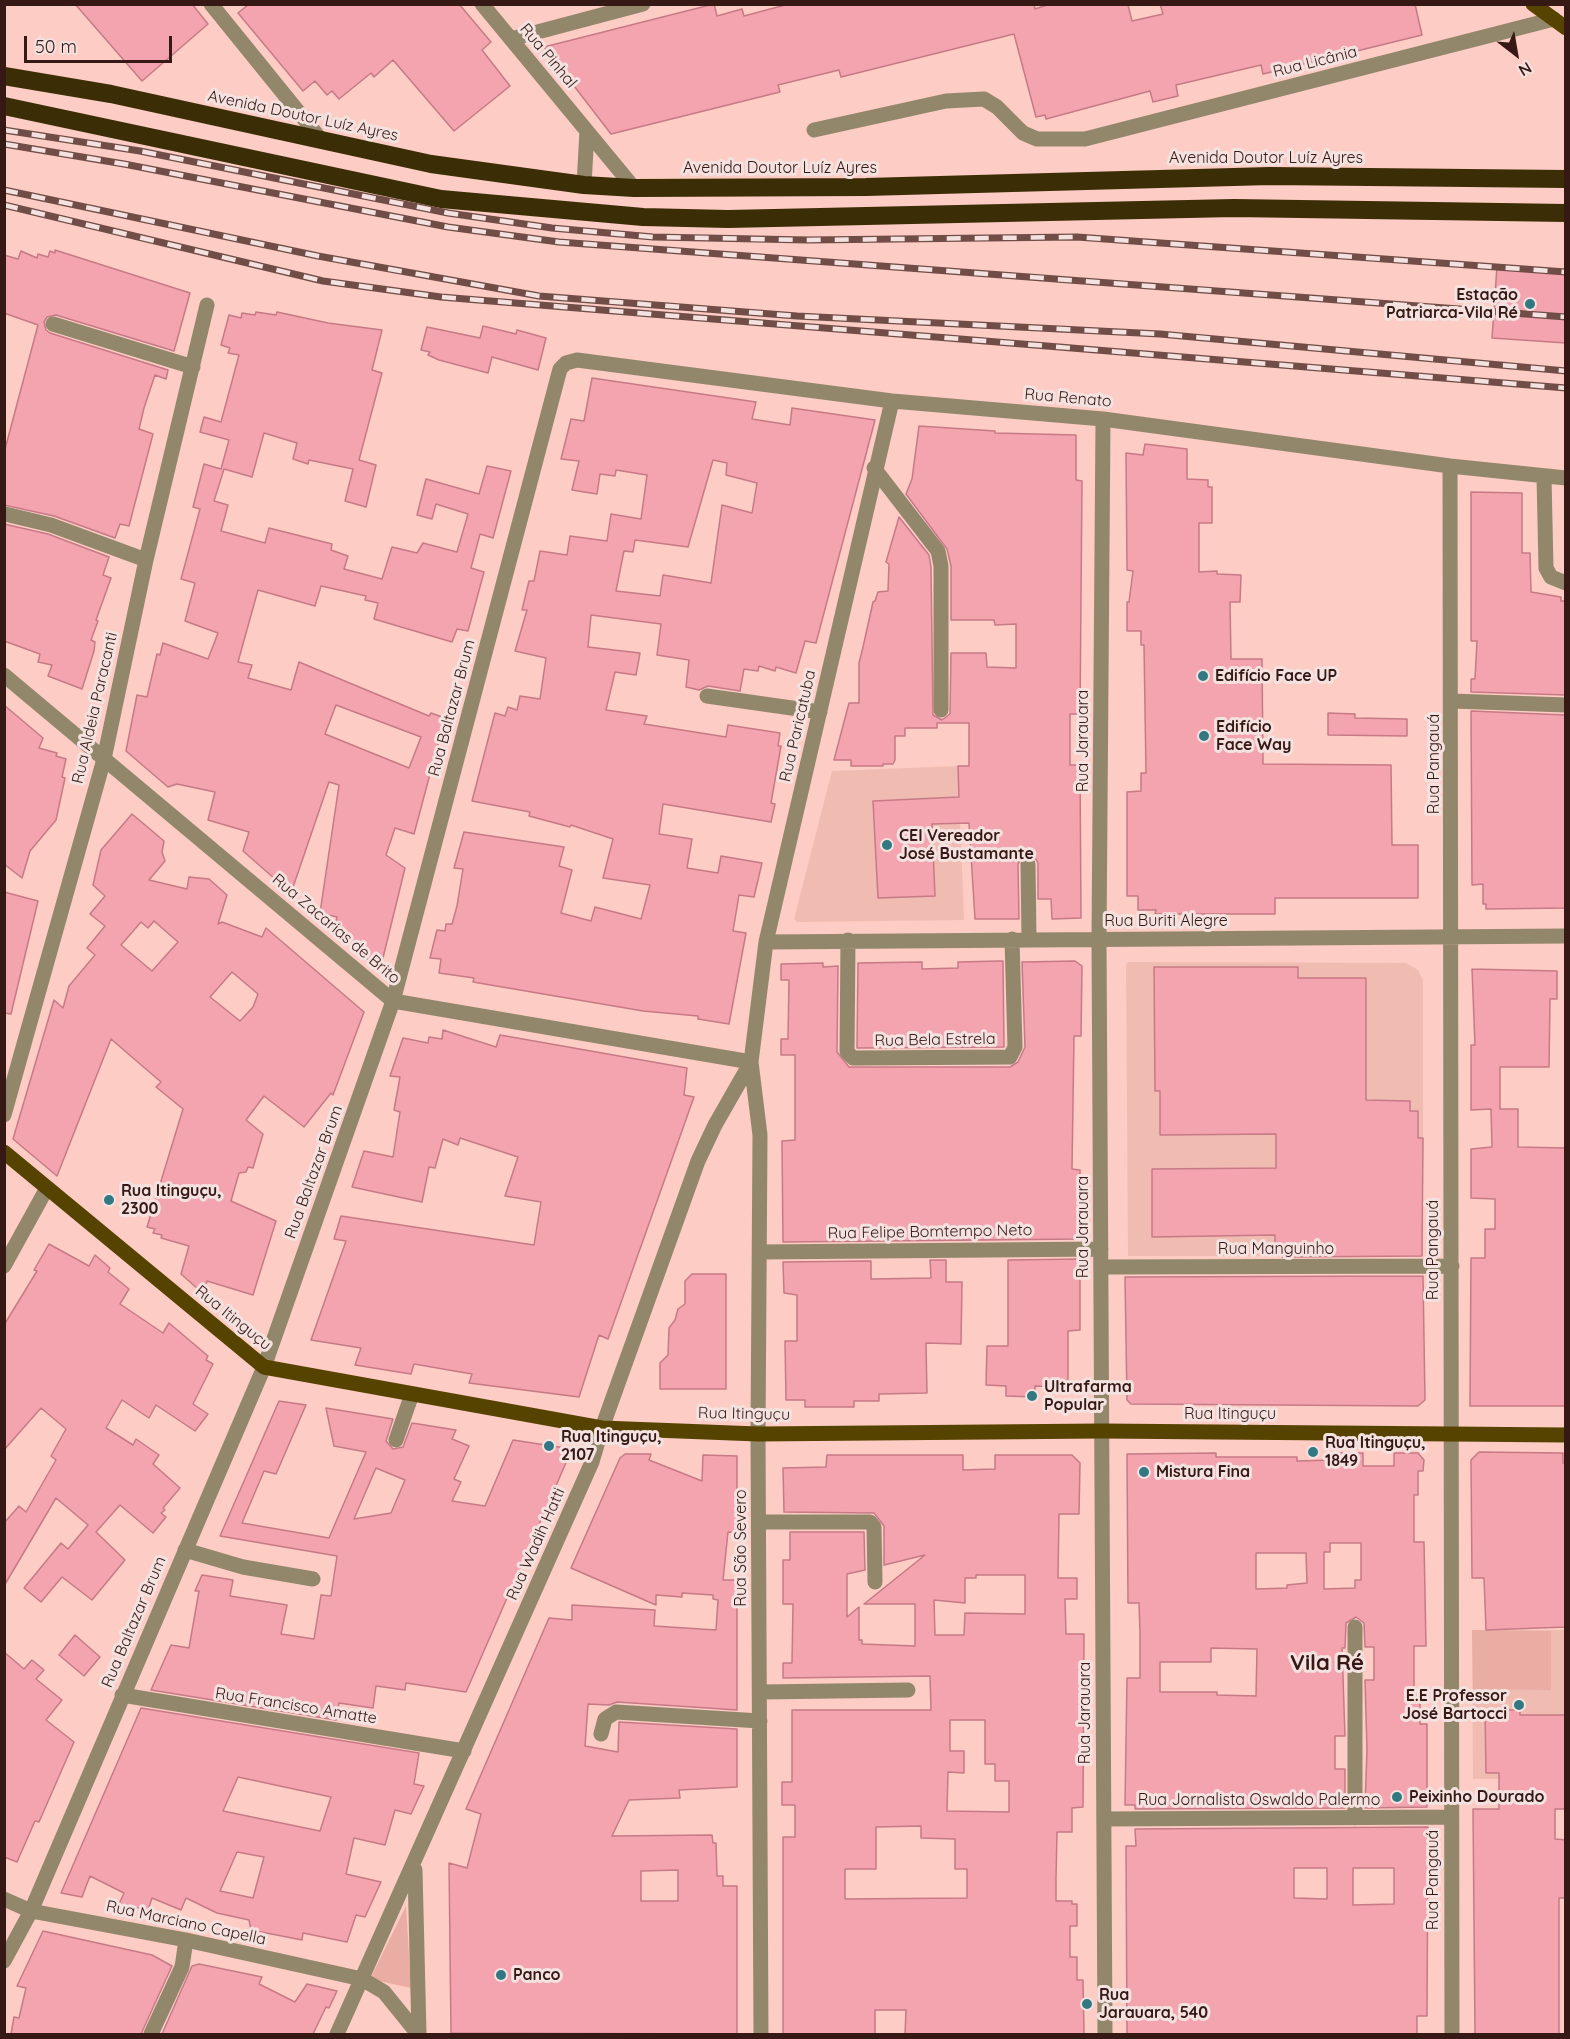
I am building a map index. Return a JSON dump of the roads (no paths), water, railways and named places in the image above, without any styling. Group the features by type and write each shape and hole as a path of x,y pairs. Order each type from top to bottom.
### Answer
{"highway":[{"name":"Avenida Doutor Luíz Ayres","path":"4,76 111,93 431,164 584,185 634,188 866,187 1270,176 1566,179"},
{"path":"4,106 441,199 643,217 739,219 1234,208 1566,213"}],"main road":[{"path":"1533,4 1560,24"},
{"name":"Rua Itinguçu","path":"4,1152 264,1367 412,1394 602,1428 758,1434 1102,1431 1566,1435"}],"street":[{"path":"211,4 322,141"},
{"name":"Rua Pinhal","path":"483,4 634,188"},
{"path":"511,39 644,4"},
{"name":"Rua Licânia","path":"814,130 946,101 984,99 997,107 1023,133 1037,139 1085,139 1560,24"},
{"path":"584,185 586,131"},
{"name":"Rua Aldeia Paracanti","path":"4,1115 104,759 146,560 207,305"},
{"path":"53,324 193,367"},
{"name":"Rua Renato","path":"566,363 577,360 892,401 1104,419 1450,466 1566,478"},
{"name":"Rua Baltazar Brum","path":"4,1961 31,1911 264,1367 393,1001 560,369 566,363"},
{"name":"Rua Paricatuba","path":"751,1062 766,942 874,468 892,401"},
{"name":"Rua Jarauara","path":"1104,419 1099,939 1105,2034"},
{"name":"Rua Pangauá","path":"1450,466 1452,2034"},
{"path":"874,468 938,551 941,566 941,710"},
{"path":"1544,477 1546,568 1551,577 1566,583"},
{"path":"5,514 51,525 146,560"},
{"name":"Rua Zacarias de Brito","path":"4,675 393,1001 751,1062"},
{"path":"707,696 820,712"},
{"path":"1452,701 1566,705"},
{"path":"1028,864 1029,939"},
{"name":"Rua Buriti Alegre","path":"766,942 1566,936"},
{"name":"Rua Bela Estrela","path":"848,940 849,1056 1010,1057 1015,1047 1012,939"},
{"name":"Rua São Severo","path":"751,1062 760,1135 758,1434 761,2034"},
{"name":"Rua Wadih Hatti","path":"337,2034 414,1866 592,1462 602,1428 698,1161 715,1125 751,1062"},
{"path":"4,1266 47,1188"},
{"name":"Rua Felipe Bomtempo Neto","path":"760,1252 1101,1249"},
{"name":"Rua Manguinho","path":"1101,1267 1452,1266"},
{"path":"396,1440 412,1394"},
{"path":"759,1522 870,1522 874,1527 875,1582"},
{"path":"185,1550 243,1567 313,1579"},
{"path":"1355,1627 1355,1818"},
{"path":"760,1692 908,1690"},
{"name":"Rua Francisco Amatte","path":"122,1695 464,1751"},
{"path":"601,1734 606,1719 616,1712 760,1721"},
{"name":"Rua Jornalista Oswaldo Palermo","path":"1104,1819 1450,1817"},
{"path":"414,1866 418,2034"},
{"name":"Rua Marciano Capella","path":"4,1899 31,1911 186,1940 362,1979"},
{"path":"151,2034 182,1966 186,1940"},
{"path":"362,1979 384,1992 418,2034"}],"railway":[{"path":"4,130 140,151 448,213 552,228 653,237 808,240 1077,237 1566,272"},
{"path":"4,144 124,164 448,227 559,242 1566,317"},
{"path":"4,190 318,256 539,296 797,316 1160,334 1566,371"},
{"path":"4,205 323,281 441,297 1566,388"}],"place":[{"name":"Estação Patriarca-Vila Ré","path":"1530,304"},
{"name":"Edifício Face UP","path":"1203,676"},
{"name":"Edifício Face Way","path":"1204,736"},
{"name":"CEI Vereador José Bustamante","path":"887,845"},
{"name":"Rua Itinguçu, 2300","path":"109,1200"},
{"name":"Ultrafarma Popular","path":"1032,1396"},
{"name":"Rua Itinguçu, 2107","path":"549,1446"},
{"name":"Rua Itinguçu, 1849","path":"1313,1452"},
{"name":"Mistura Fina","path":"1144,1472"},
{"name":"E.E Professor José Bartocci","path":"1519,1705"},
{"name":"Peixinho Dourado","path":"1397,1797"},
{"name":"Panco","path":"501,1975"},
{"name":"Rua Jarauara, 540","path":"1087,2004"}],"district":[{"name":"Vila Ré","path":"1327,1663"}]}
